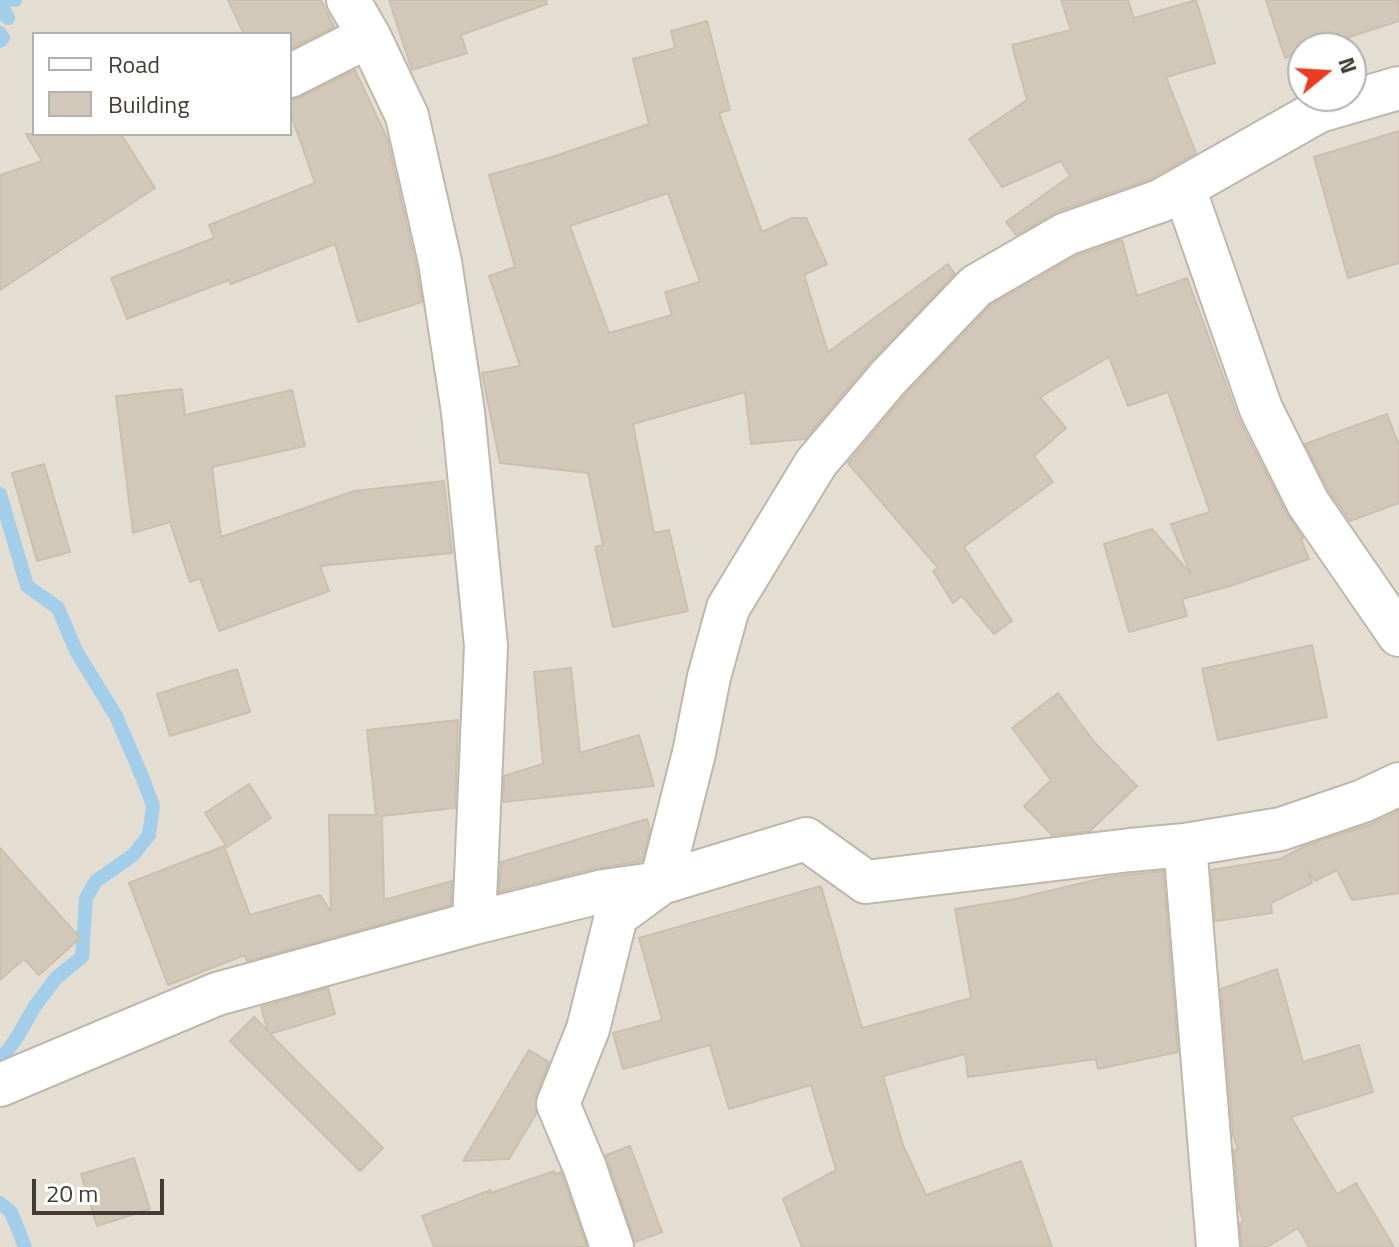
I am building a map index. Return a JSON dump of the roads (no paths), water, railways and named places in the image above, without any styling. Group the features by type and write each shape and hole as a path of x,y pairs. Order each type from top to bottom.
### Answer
{"street":[{"path":"348,0 407,116 440,262 463,412 486,646 474,923"},
{"path":"292,75 369,36"},
{"path":"612,1247 585,1168 558,1104 588,1029 616,916 661,883 728,608 816,463 888,378 976,286 1066,234 1160,201 1319,111 1399,88"},
{"path":"1184,188 1261,409 1308,503 1399,635"},
{"path":"10,1080 217,994 474,923 604,891 661,883 806,839 866,882 1185,845 1281,829 1363,801 1399,784"},
{"path":"1185,845 1218,1247"}],"waterway":[{"path":"0,2 8,18 0,11"},
{"path":"0,33 3,38 0,41"},
{"path":"0,494 27,586 58,608 76,651 116,716 153,806 149,835 133,855 96,881 86,898 82,957 56,978 35,1006 0,1065"},
{"path":"0,1203 11,1212 25,1247"}]}
